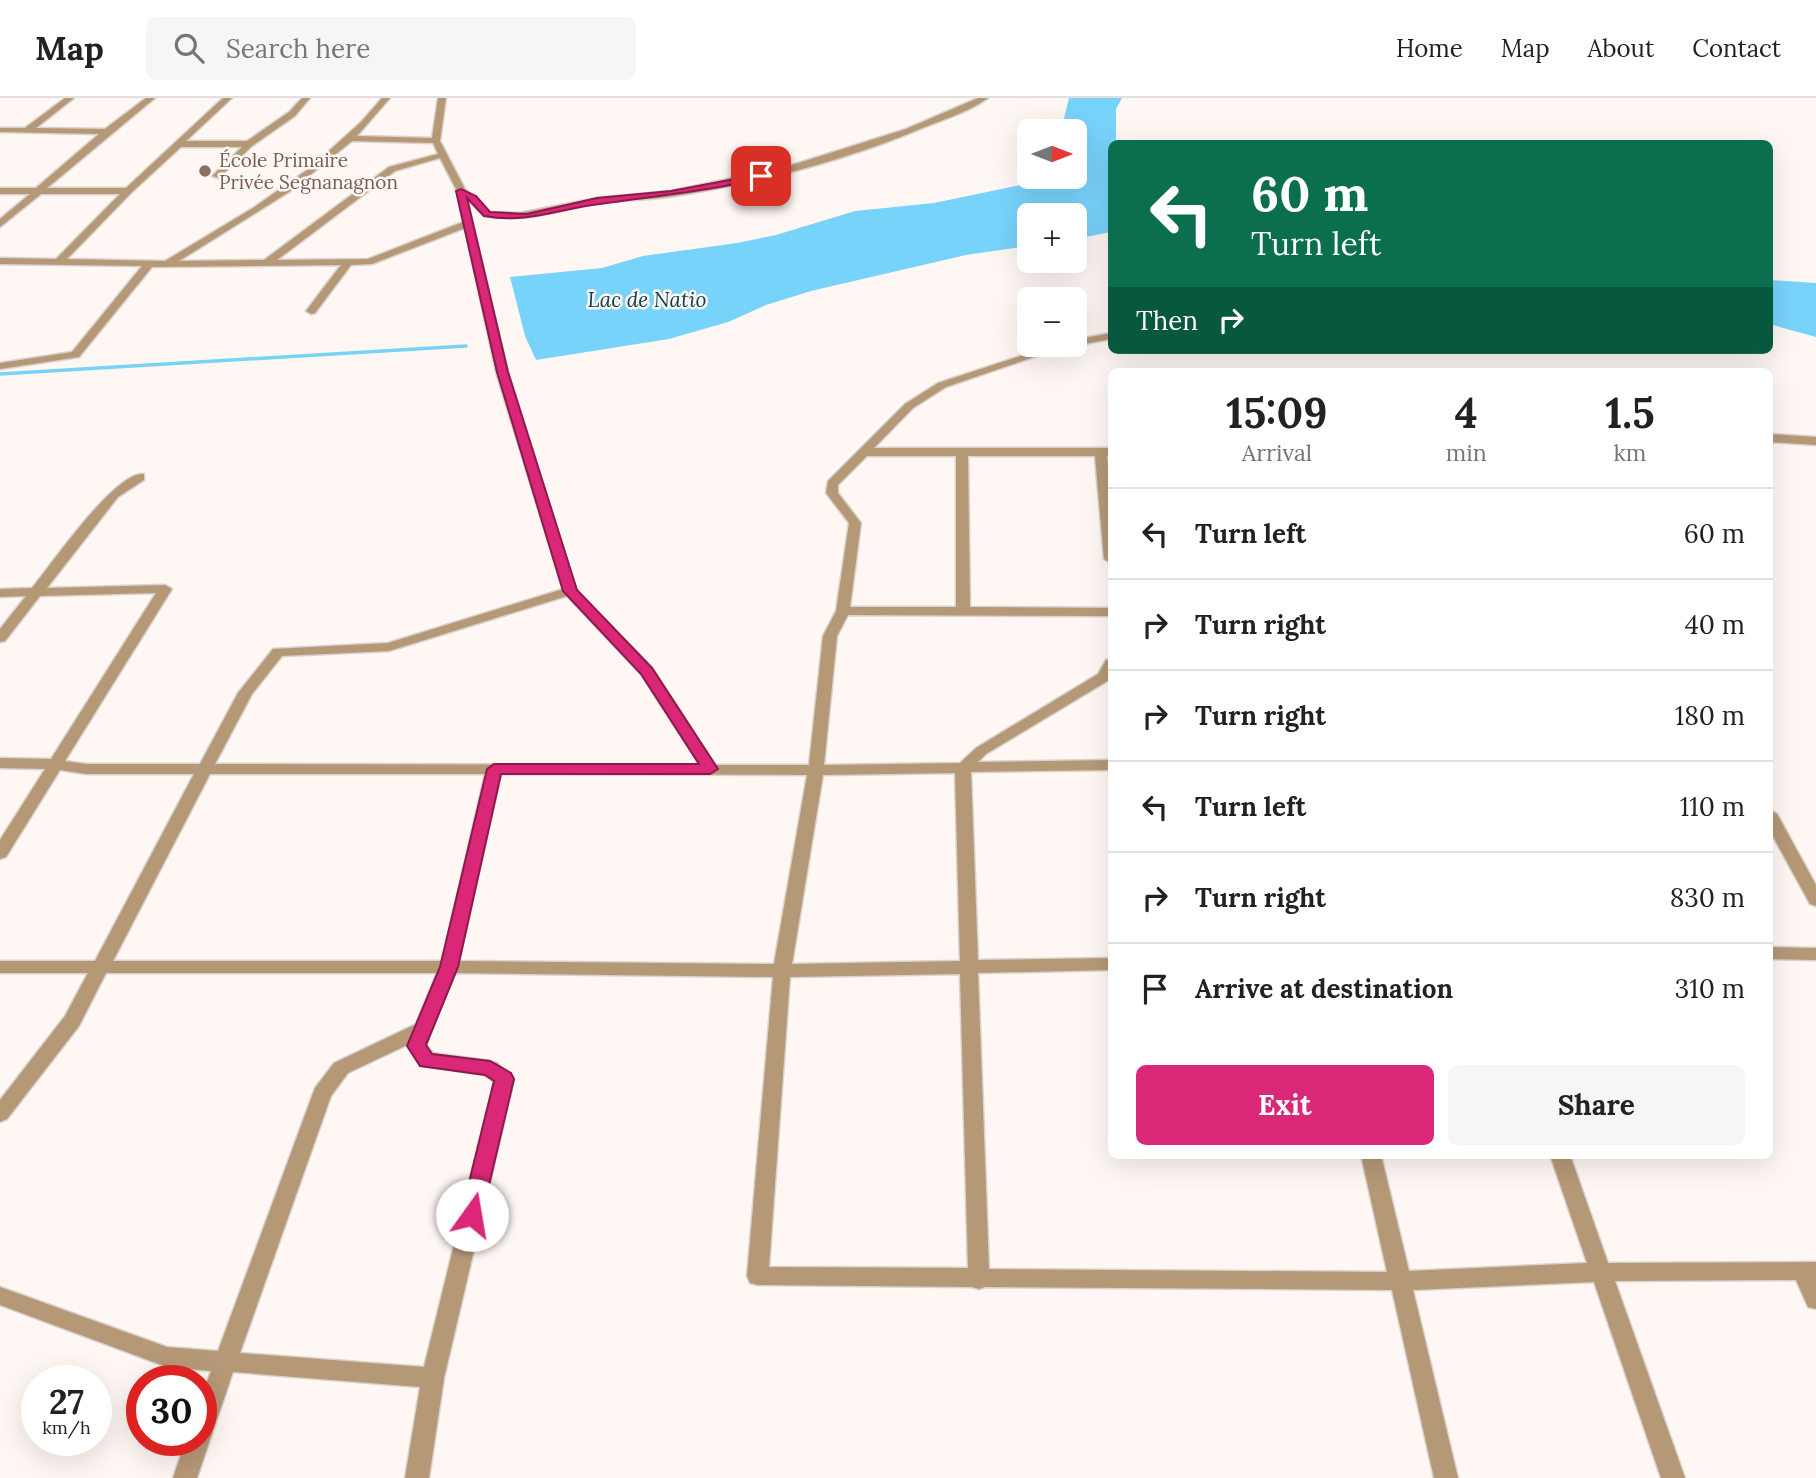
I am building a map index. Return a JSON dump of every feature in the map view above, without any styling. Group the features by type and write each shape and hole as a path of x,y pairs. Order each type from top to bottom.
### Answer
{"street":[{"path":"29,130 70,98"},
{"path":"0,224 151,98"},
{"path":"59,262 128,191 228,98"},
{"path":"216,176 249,144 292,114 306,98"},
{"path":"167,264 251,213 349,138 369,120 386,98"},
{"path":"442,98 436,141 461,191 502,372 570,591 647,671 710,769"},
{"path":"461,191 487,214 527,217 597,201 671,194 761,176 880,142 914,131 984,98"},
{"path":"0,130 107,132"},
{"path":"349,138 436,141"},
{"path":"178,144 249,144"},
{"path":"265,264 392,169 443,155"},
{"path":"0,191 128,191"},
{"path":"0,261 347,264 391,256 468,223"},
{"path":"0,366 75,355 150,263"},
{"path":"311,311 347,264"},
{"path":"1087,340 1108,336"},
{"path":"1027,357 942,385 909,406 832,484 832,494 855,523 842,611 830,636 816,770 782,971 758,1276 979,1280 1400,1281 1600,1272 1809,1271 1816,1300"},
{"path":"1773,438 1816,441"},
{"path":"866,452 1106,452 1108,495"},
{"path":"962,452 963,611"},
{"path":"0,638 114,494 139,477"},
{"path":"0,593 165,589 53,764 0,853"},
{"path":"0,1114 72,1021 245,692 278,652 388,647 570,591"},
{"path":"842,611 1108,612"},
{"path":"979,1280 963,768 981,751 1104,677 1108,669"},
{"path":"0,763 53,764 86,769 816,770 1108,765"},
{"path":"416,1478 433,1378 504,1079 490,1068 426,1060 416,1046 449,967 494,769"},
{"path":"1773,821 1816,900"},
{"path":"1773,953 1816,954"},
{"path":"0,967 449,967 782,971 1108,964"},
{"path":"217,1385 322,1093 341,1068 423,1030"},
{"path":"1372,1159 1446,1478"},
{"path":"1561,1159 1673,1478"},
{"path":"0,1296 167,1357 433,1378"},
{"path":"185,1478 193,1456"}],"water":[{"name":"Lac de Natio","path":"1069,98 1122,98 1116,109 1116,140 1108,140 1108,233 1087,237 1087,203 1017,203 1017,248 966,255 811,291 766,305 728,322 669,339 536,360 525,336 510,277 602,268 643,256 776,235 855,211 934,203 1017,186 1017,189 1087,189 1087,119 1064,119"},
{"path":"1773,280 1816,283 1816,337 1773,325"}],"waterway":[{"path":"0,374 466,346"}],"place":[{"name":"École Primaire Privée Segnanagnon","path":"205,171"}],"route":[{"path":"472,1215 504,1079 490,1068 426,1060 416,1046 449,967 494,769 710,769 647,671 570,591 502,372 461,191 468,194 481,211 487,214 527,217 542,216 597,201 671,194 761,176"}]}
